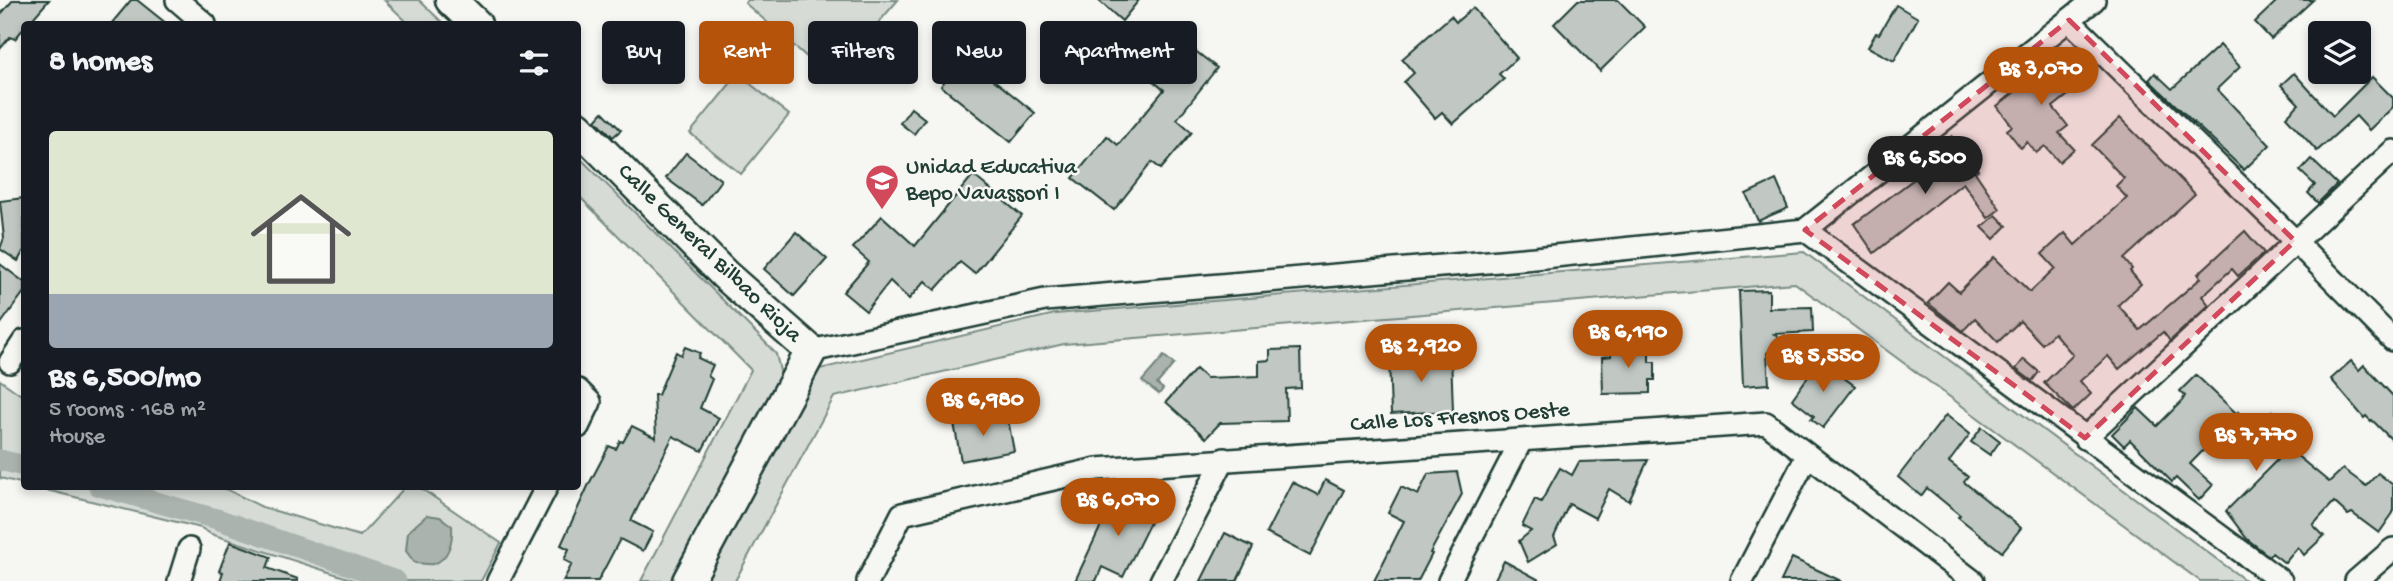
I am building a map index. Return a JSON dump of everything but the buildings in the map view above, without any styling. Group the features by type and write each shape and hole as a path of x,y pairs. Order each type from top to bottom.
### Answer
{"street":[{"path":"177,0 202,21"},
{"path":"451,0 473,21"},
{"path":"688,581 811,351 1045,300 1535,258 1805,230 2094,0"},
{"path":"2069,20 2393,340"},
{"name":"Calle General Bilbao Rioja","path":"581,130 725,275 811,351"},
{"path":"2085,438 2393,151"},
{"path":"1805,230 2281,581"},
{"path":"10,362 21,346"},
{"name":"Calle Los Fresnos Oeste","path":"868,581 902,514 1097,469 1766,423 1973,581"},
{"path":"1449,581 1521,441"},
{"path":"1742,581 1807,456"},
{"path":"1161,581 1224,459"},
{"path":"498,581 545,490"},
{"path":"179,581 189,549"},
{"path":"2356,581 2393,549"}],"highlighted area":[{"path":"2069,20 2295,241 2085,438 1805,230"}],"shaded area":[{"path":"384,0 419,0 441,21 406,21"},
{"path":"747,0 898,0 880,21 808,21 808,58 794,46 794,21 766,21 745,3"},
{"path":"730,84 750,84 789,115 741,174 690,133"},
{"path":"581,159 765,342 776,354 781,375 671,581 641,581 751,370 581,198"},
{"path":"1804,252 2246,581 2200,581 1795,283 1064,344 834,397 735,581 703,581 815,370 1055,314"},
{"path":"1164,356 1174,364 1157,384 1163,389 1159,394 1142,381"},
{"path":"0,380 21,395 21,483 0,478"},
{"path":"46,490 228,490 262,507 360,536 402,490 423,490 501,543 481,581 357,581 211,534 201,528"},
{"path":"427,515 440,517 452,526 451,543 438,562 415,563 406,551 408,532"}],"waterway":[{"path":"0,460 21,465"},
{"path":"113,490 217,519 396,581"}],"place":[{"name":"Unidad Educativa Bepo Vavassori I","path":"882,211"}]}
